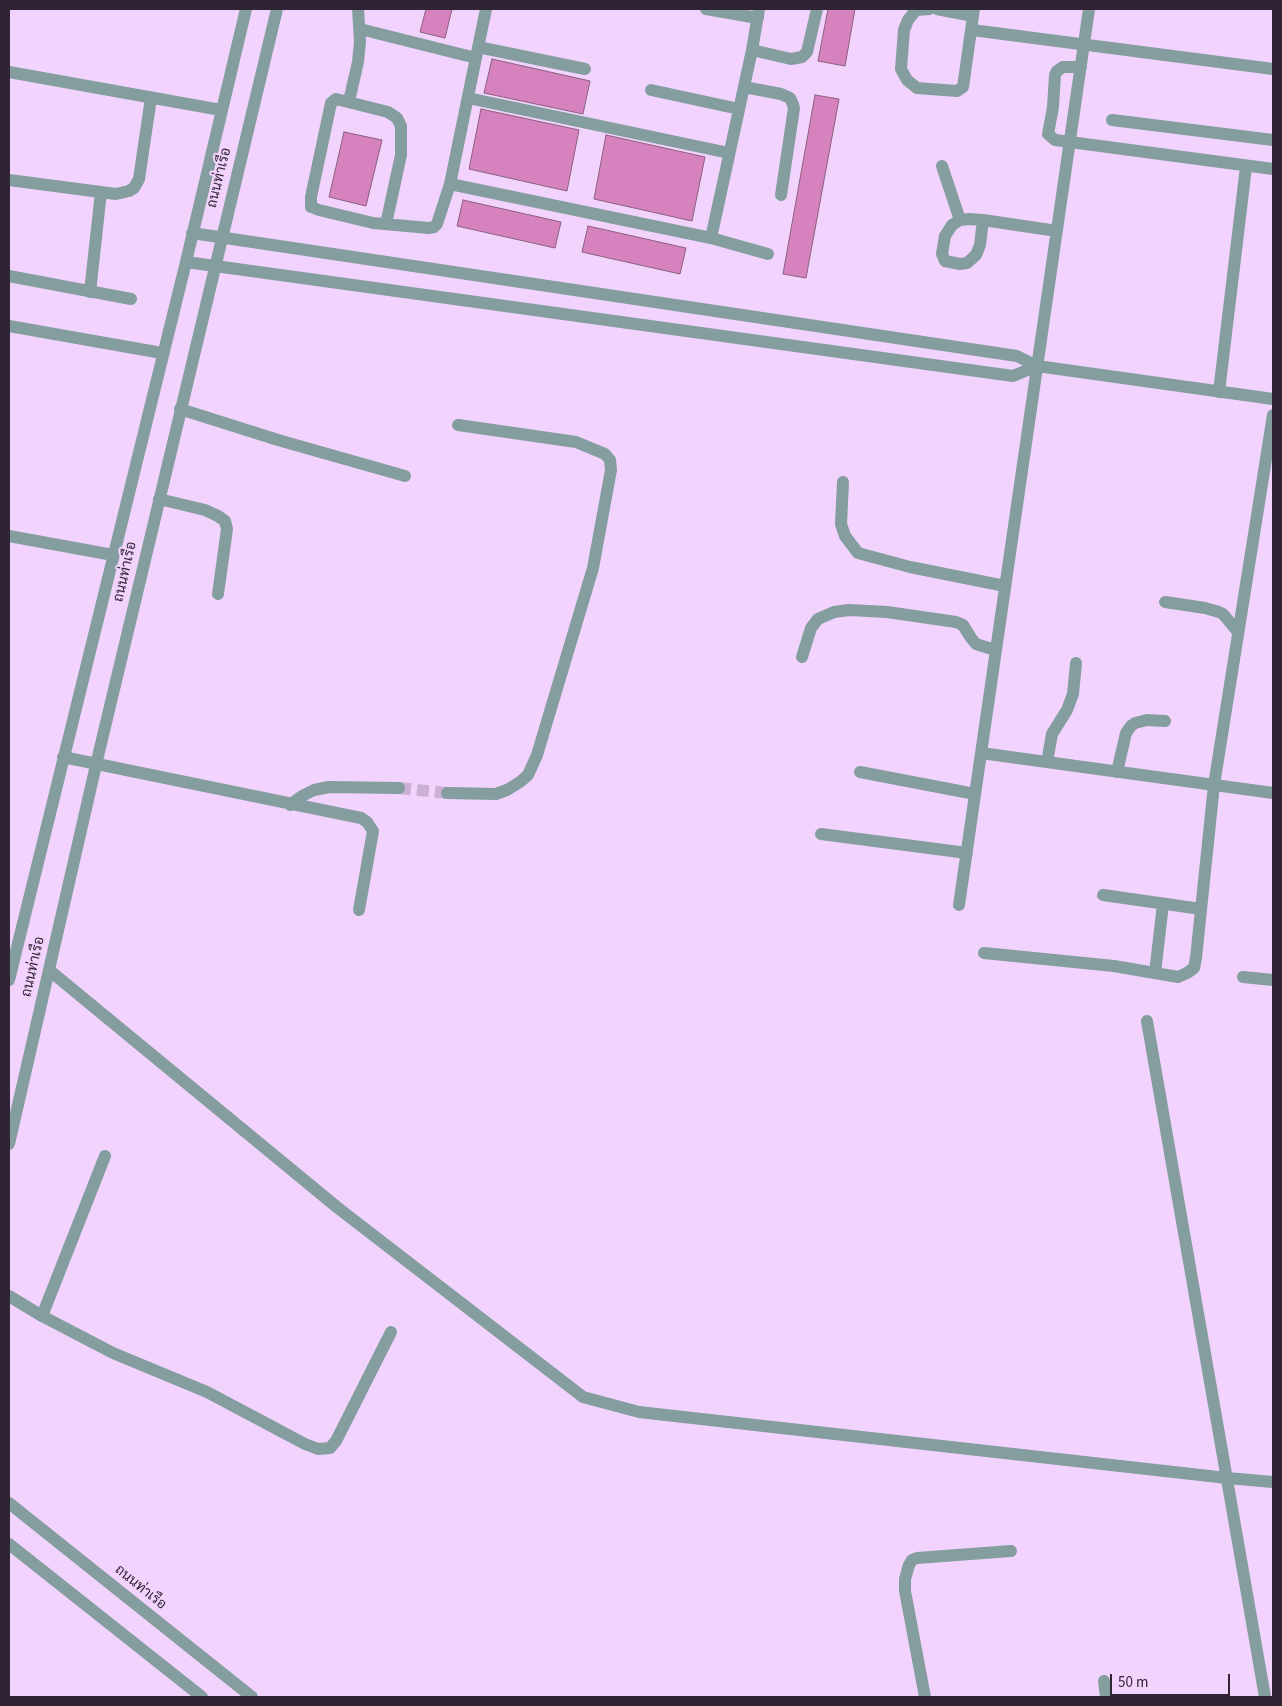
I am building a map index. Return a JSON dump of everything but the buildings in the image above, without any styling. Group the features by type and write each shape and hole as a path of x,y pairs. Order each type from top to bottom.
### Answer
{"street":[{"name":"ถนนท่าเรือ","path":"9,980 162,353 186,262 246,9"},
{"name":"ถนนท่าเรือ","path":"9,1144 180,409 277,9"},
{"path":"349,101 358,62 360,42 358,9"},
{"path":"386,224 402,154 402,126 397,118 388,112 349,101 336,99 331,103 311,197 311,207 373,223 429,228 434,227 437,224 450,184 486,9"},
{"path":"706,9 758,13 740,108 711,238"},
{"path":"752,50 791,59 802,57 807,52 816,9"},
{"path":"929,9 916,10 908,20 904,30 901,69 907,80 917,88 957,91 963,87 974,12 937,9"},
{"path":"959,905 1089,9"},
{"path":"360,29 477,52 585,69"},
{"path":"972,30 1273,70"},
{"path":"1081,67 1063,68 1057,71 1055,75 1053,107 1048,134 1055,140 1246,167 1273,169"},
{"path":"9,72 221,110"},
{"path":"744,87 781,94 790,98 792,102 794,108 781,195"},
{"path":"651,90 740,108"},
{"path":"9,180 116,194 134,188 139,179 151,98"},
{"path":"468,98 729,153"},
{"path":"1112,120 1273,140"},
{"path":"942,166 960,220"},
{"path":"1219,392 1246,167"},
{"path":"450,184 711,238 768,254"},
{"path":"90,292 101,192"},
{"path":"983,220 980,245 976,255 967,263 960,264 945,261 942,254 947,231 960,220 968,218 983,220 1056,232"},
{"path":"192,234 1017,356 1036,366 1273,399"},
{"path":"186,262 1013,376 1036,366"},
{"path":"9,276 131,299"},
{"path":"9,326 162,353"},
{"path":"180,409 278,440 405,476"},
{"path":"984,953 1114,966 1178,977 1194,968 1214,785 1273,415"},
{"path":"447,793 496,794 520,782 528,774 537,755 593,568 611,470 610,460 605,454 576,442 458,425"},
{"path":"843,482 841,524 845,536 858,552 910,567 1005,586"},
{"path":"159,499 205,510 225,521 227,529 218,594"},
{"path":"9,536 113,556"},
{"path":"1165,602 1219,612 1223,614 1238,632"},
{"path":"802,657 811,628 818,619 834,612 849,610 886,612 956,622 963,625 976,644 996,650"},
{"path":"1047,762 1052,734 1067,710 1073,694 1076,663"},
{"path":"1117,772 1126,733 1131,726 1147,720 1165,721"},
{"path":"981,753 1273,793"},
{"path":"63,757 290,805 361,818 373,831 360,910"},
{"path":"860,772 975,794"},
{"path":"290,805 314,790 329,787 399,788"},
{"path":"821,834 966,853"},
{"path":"1103,896 1201,909"},
{"path":"1154,973 1164,904"},
{"path":"49,970 338,1208 583,1397 639,1412 1273,1482"},
{"path":"1243,977 1273,980"},
{"path":"1147,1021 1265,1697"},
{"path":"42,1316 105,1156"},
{"path":"9,1296 42,1316 113,1353 207,1392 318,1450 330,1448 336,1441 391,1332"},
{"name":"ถนนท่าเรือ","path":"9,1503 252,1697"},
{"path":"9,1544 202,1697"},
{"path":"925,1697 905,1591 905,1579 909,1565 912,1560 917,1558 1011,1551"},
{"path":"1104,1681 1106,1697"}],"tunnel":[{"path":"399,788 447,793"}]}
